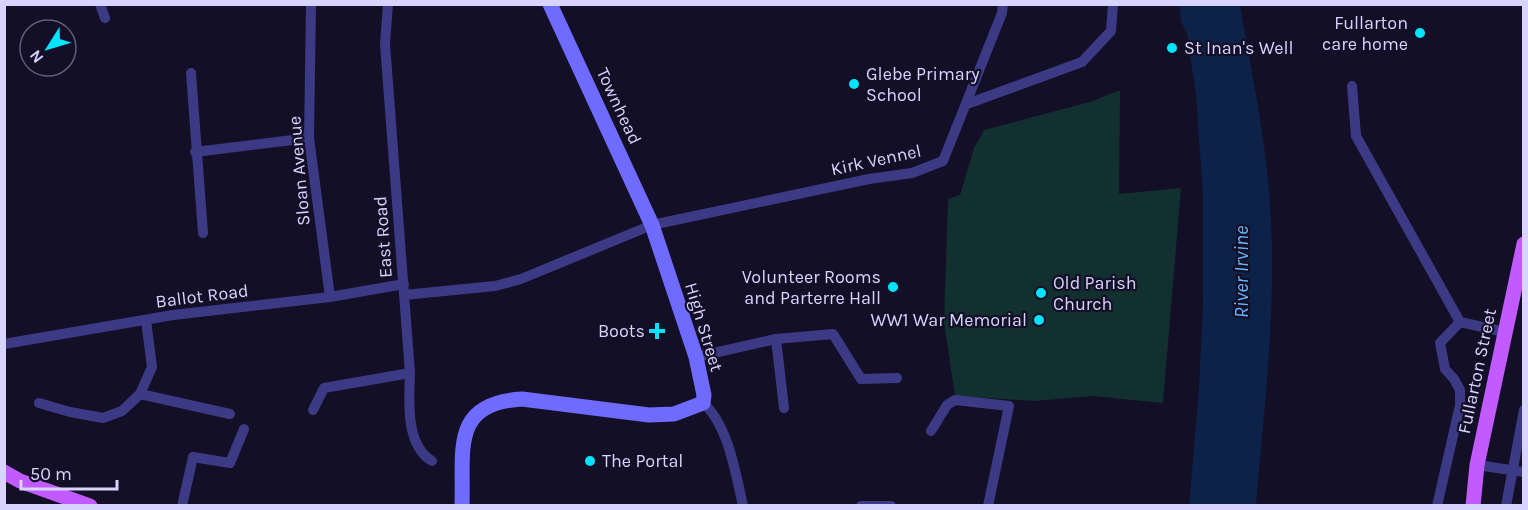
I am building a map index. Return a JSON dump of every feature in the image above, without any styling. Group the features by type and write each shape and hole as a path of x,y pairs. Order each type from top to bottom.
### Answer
{"main road":[{"name":"Townhead","path":"551,5 652,225"},
{"name":"High Street","path":"652,225 696,357 704,394 703,404"},
{"name":"Fullarton Street","path":"1473,506 1477,465 1524,244"},
{"path":"462,506 466,430 475,415 484,408 504,401 522,399 649,415 674,414 703,404"},
{"path":"4,472 20,481 90,506"}],"street":[{"path":"100,4 105,18"},
{"name":"Sloan Avenue","path":"311,4 309,138 330,297"},
{"name":"East Road","path":"388,4 385,44 410,373 409,416 419,447 424,456 432,461"},
{"name":"Kirk Vennel","path":"404,289 495,286 520,279 652,225 869,179 912,173 943,161 1002,13 1003,4"},
{"path":"967,104 1082,62 1111,31 1113,4"},
{"path":"191,73 202,233"},
{"path":"1352,86 1356,136 1460,322 1505,332"},
{"path":"195,152 309,138"},
{"name":"Ballot Road","path":"4,344 146,320 404,289"},
{"path":"39,403 103,418 122,411 140,394 152,367 146,320"},
{"path":"1437,506 1460,405 1460,390 1445,369 1440,343 1460,322"},
{"path":"696,357 776,339 833,334 861,379 897,378"},
{"path":"776,339 784,408"},
{"path":"313,410 324,388 410,373"},
{"path":"140,394 230,414"},
{"path":"931,431 947,405 955,400 1009,406 988,506"},
{"name":"High Street","path":"703,404 715,416 727,444 743,506"},
{"path":"1506,506 1518,472 1524,410"},
{"path":"182,506 194,457 231,463 244,429"},
{"path":"1477,465 1518,472"},
{"path":"861,506 891,506"}],"green space":[{"path":"1120,90 1119,194 1181,188 1163,403 1092,396 1034,401 955,396 944,322 948,199 960,195 974,148 984,130 1093,101"}],"water":[{"name":"River Irvine","path":"1179,5 1240,5 1263,139 1271,220 1272,291 1256,505 1189,505 1199,389 1203,302 1203,197 1196,95 1187,34 1181,21"}],"place":[{"name":"Fullarton care home","path":"1420,33"},
{"name":"St Inan's Well","path":"1172,48"},
{"name":"Glebe Primary School","path":"854,84"},
{"name":"Volunteer Rooms and Parterre Hall","path":"893,287"},
{"name":"Old Parish Church","path":"1041,293"},
{"name":"WW1 War Memorial","path":"1039,320"},
{"name":"Boots","path":"657,331"},
{"name":"The Portal","path":"590,461"}]}
